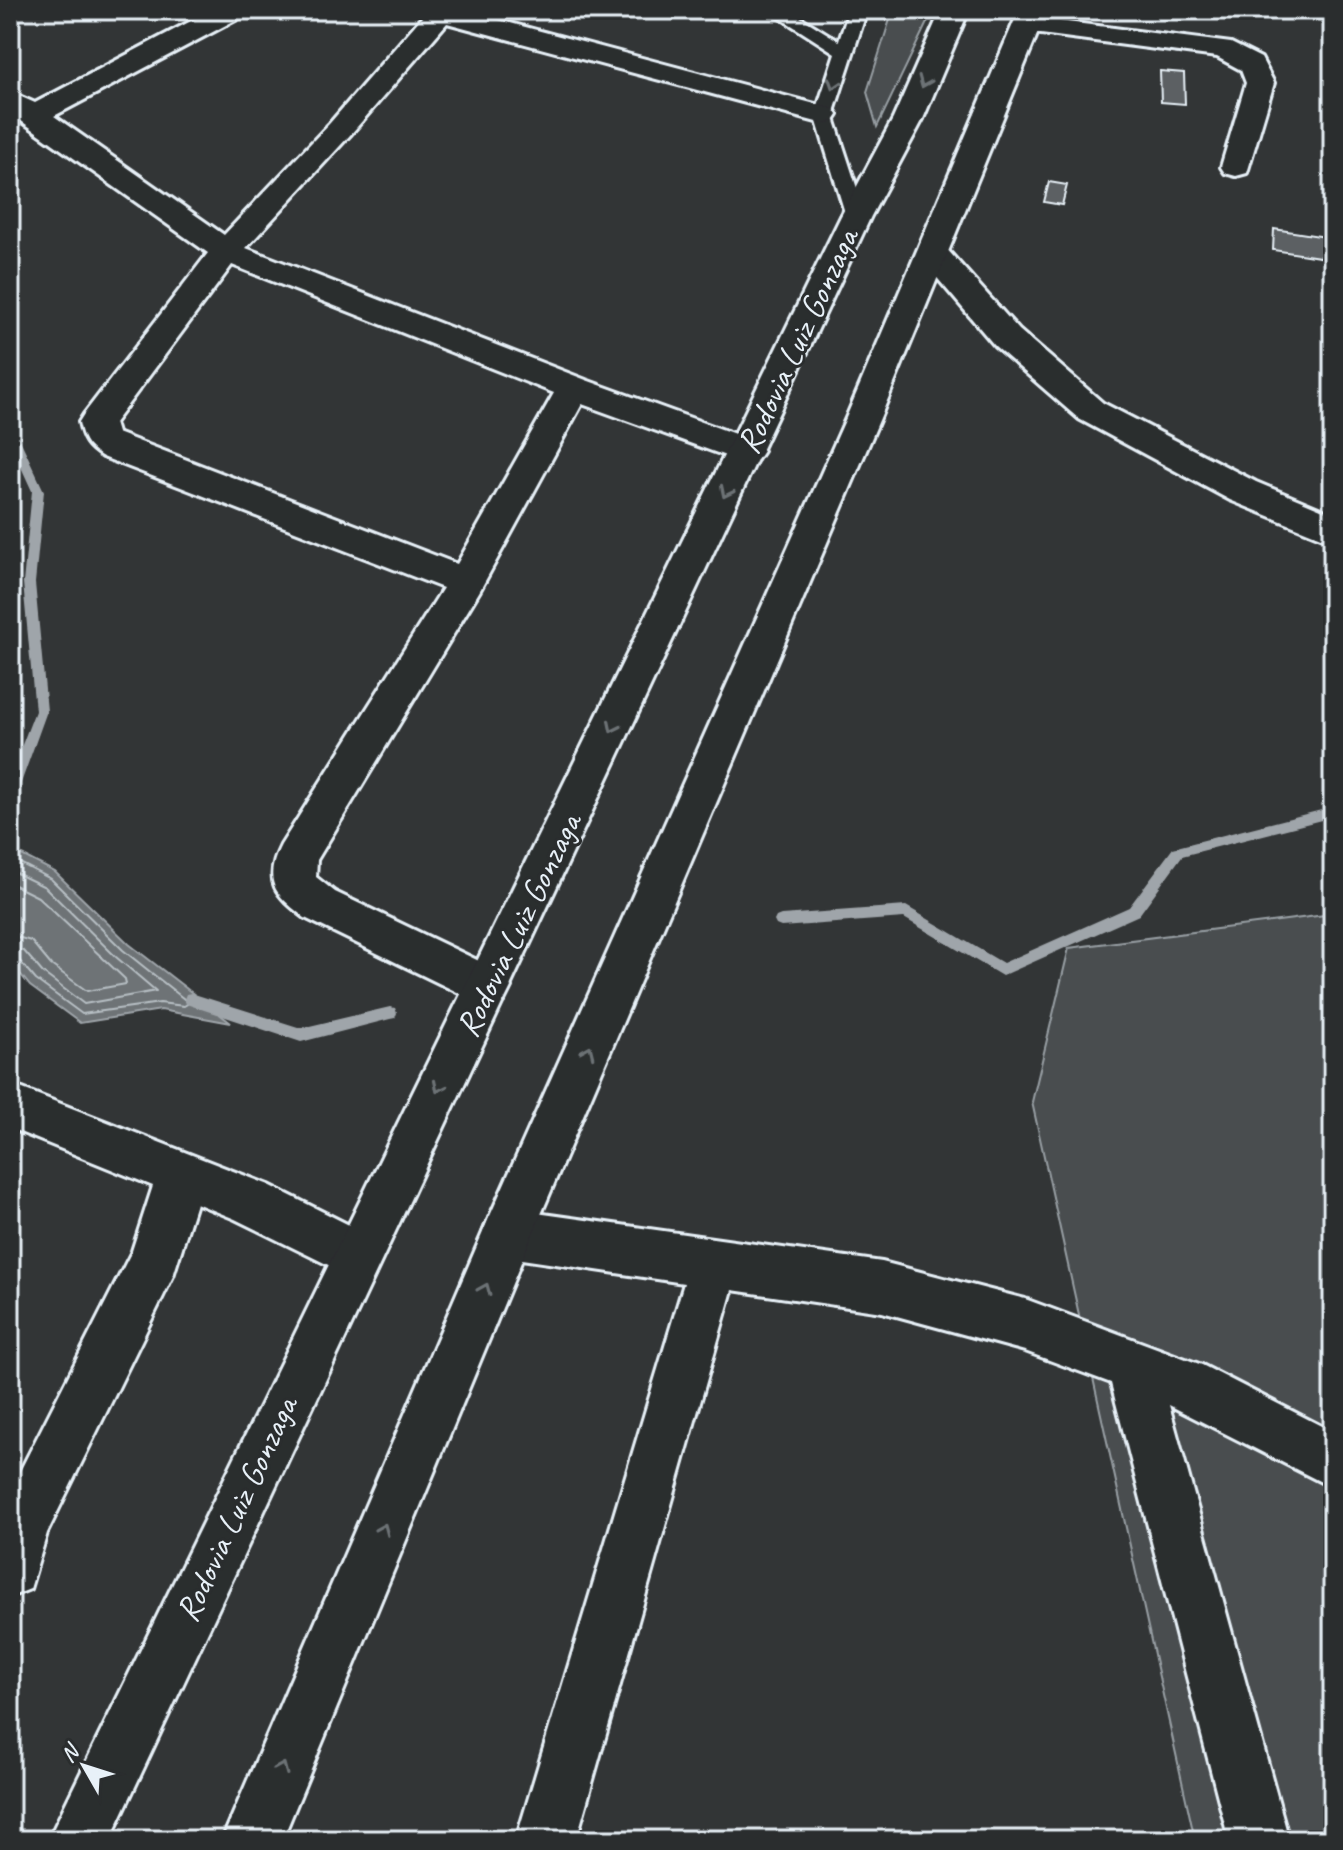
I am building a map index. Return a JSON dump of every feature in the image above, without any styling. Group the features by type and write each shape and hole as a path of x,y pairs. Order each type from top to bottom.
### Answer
{"main road":[{"path":"22,108 233,10"},
{"name":"Rodovia Luiz Gonzaga","path":"78,1840 856,216 908,119 955,10"},
{"path":"466,582 101,440 96,422 226,251 340,129 442,12 824,115"},
{"path":"252,1840 508,1233 933,253 1030,17 1221,49 1247,58 1257,69 1260,83 1236,167"},
{"path":"22,108 226,251 574,388 745,451"},
{"path":"933,253 1007,338 1091,411 1243,491 1333,529"},
{"path":"488,987 320,905 294,884 296,858 466,582 574,388"},
{"path":"10,1106 252,1202 357,1255"},
{"path":"10,1569 21,1527 155,1259 181,1173"},
{"path":"508,1233 882,1287 1025,1325 1183,1384 1333,1461"},
{"path":"546,1840 715,1262"},
{"path":"1132,1365 1259,1840"}],"lane":[{"path":"777,10 844,51"},
{"path":"856,216 824,115 858,10"}],"shaded area":[{"path":"893,10 933,10 877,127 867,92"},
{"path":"1333,914 1333,1840 1195,1840 1032,1102 1069,948"}],"water":[{"path":"10,849 55,872 129,944 231,1023 161,1010 80,1023 30,986 10,961"}],"building":[{"path":"1160,10 1184,11 1185,19 1161,18"},
{"path":"1160,71 1184,73 1185,104 1161,102"},
{"path":"1049,182 1067,185 1062,205 1044,202"},
{"path":"1274,229 1333,238 1333,259 1273,250"}],"waterway":[{"path":"10,431 38,491 29,583 41,711 10,794"},
{"path":"781,921 906,912 1002,970 1134,911 1178,852 1333,812"},
{"path":"191,999 301,1035 390,1013"}]}
